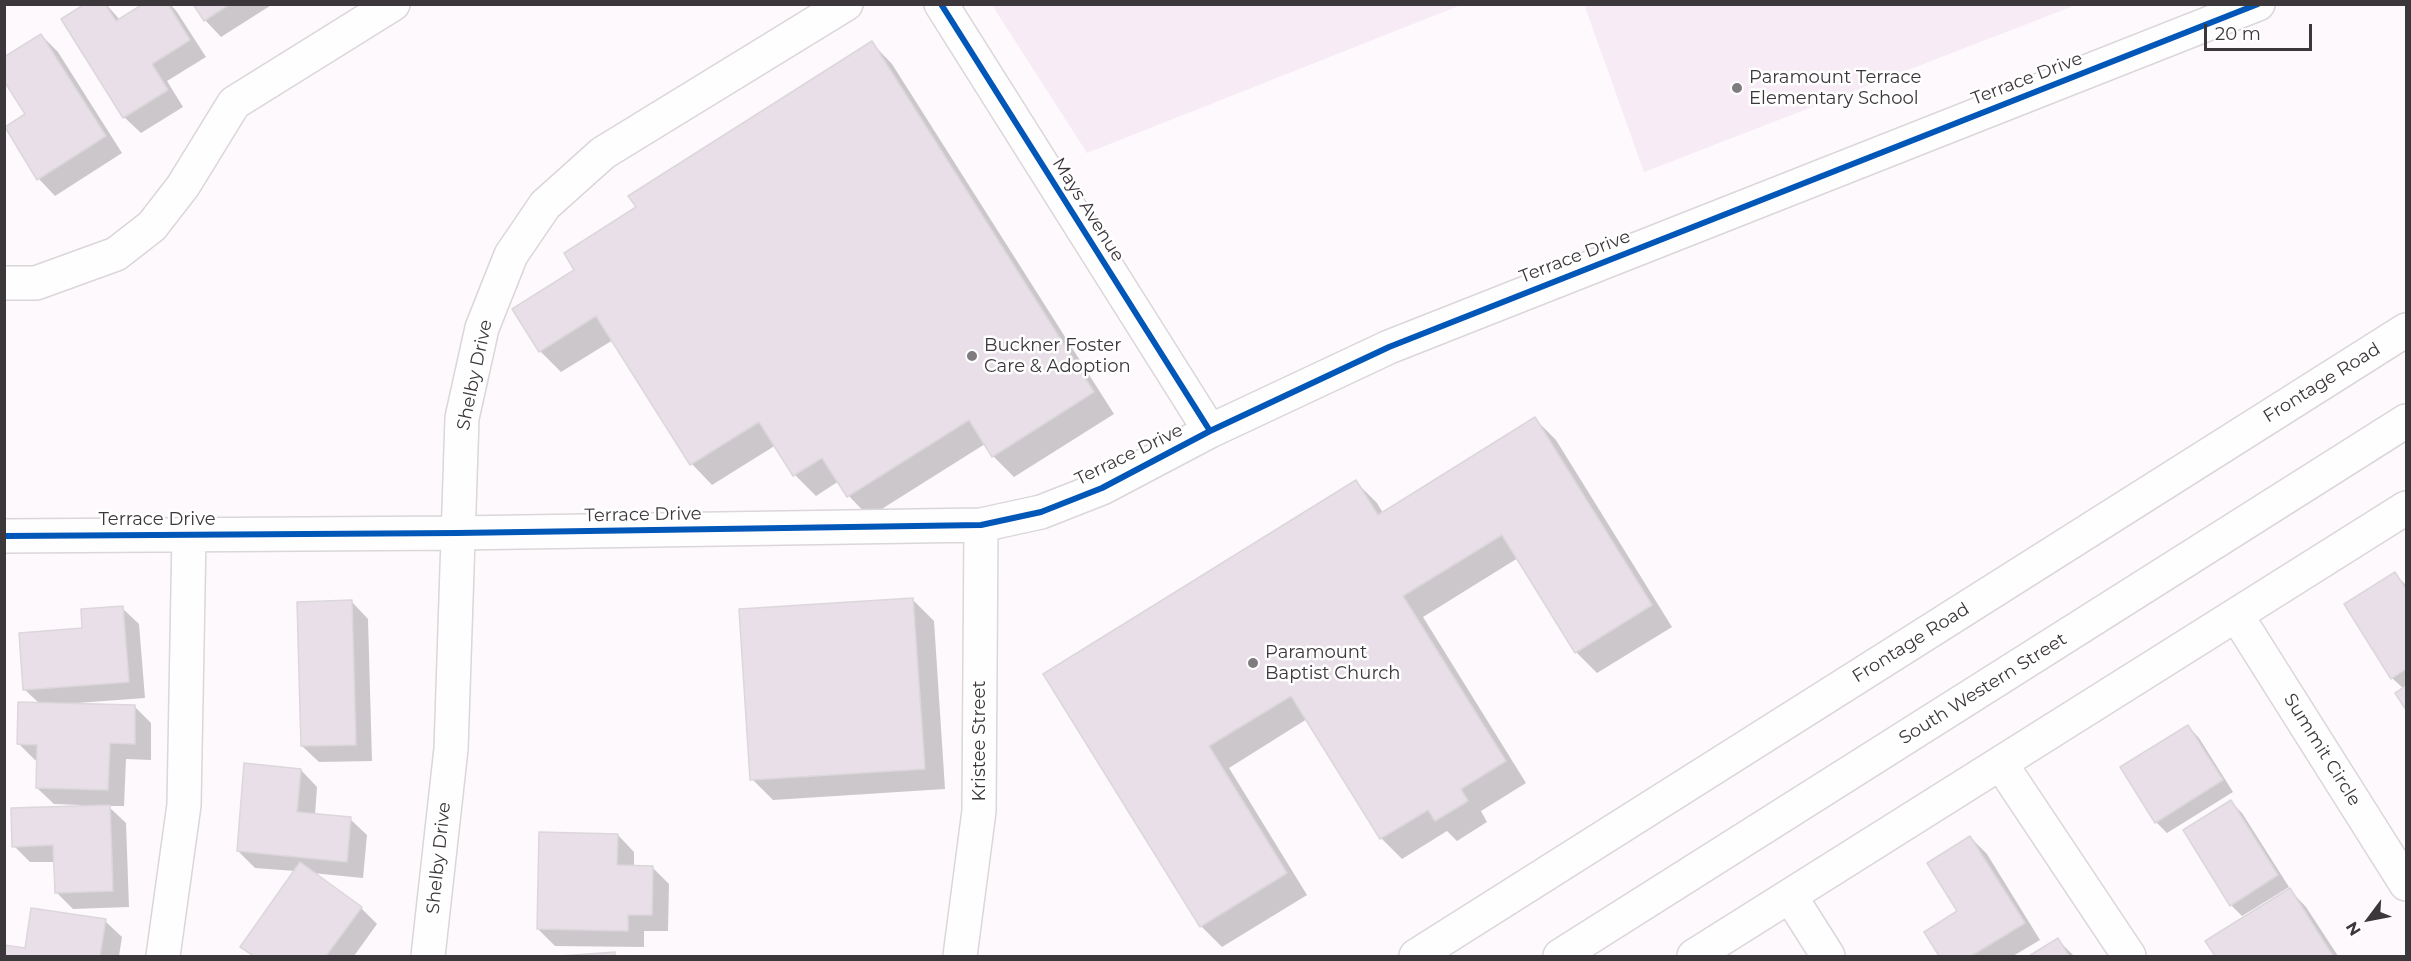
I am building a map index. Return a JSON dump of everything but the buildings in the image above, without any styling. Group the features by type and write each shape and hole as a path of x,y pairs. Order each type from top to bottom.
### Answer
{"street":[{"path":"4,283 36,283 116,254 152,226 183,186 234,103 393,4"},
{"name":"Shelby Drive","path":"428,957 451,748 462,418 482,328 511,255 545,205 603,153 846,4"},
{"name":"Mays Avenue","path":"940,4 1210,431"},
{"name":"Terrace Drive","path":"4,536 457,533 981,525 1041,512 1102,488 1210,431 1389,347 2258,4"},
{"name":"Frontage Road","path":"1416,957 2406,330"},
{"name":"South Western Street","path":"1560,957 2406,421"},
{"path":"1694,957 2406,508"},
{"name":"Kristee Street","path":"960,957 979,811 981,525"},
{"path":"163,957 184,805 189,535"},
{"name":"Summit Circle","path":"2237,616 2406,884"},
{"path":"2001,764 2129,957"},
{"path":"1790,896 1828,957"}],"shaded area":[{"name":"Paramount Terrace Elementary School","path":"1584,4 2076,4 2076,5 1644,172"},
{"path":"992,5 1461,5 1087,153"}],"cycle path":[{"path":"941,4 1210,431"},
{"path":"4,536 457,533 981,525 1041,512 1102,488 1210,431 1389,347 2258,4"}],"place":[{"name":"Paramount Terrace Elementary School","path":"1737,88"},
{"name":"Buckner Foster Care & Adoption","path":"972,356"},
{"name":"Paramount Baptist Church","path":"1253,663"}]}
